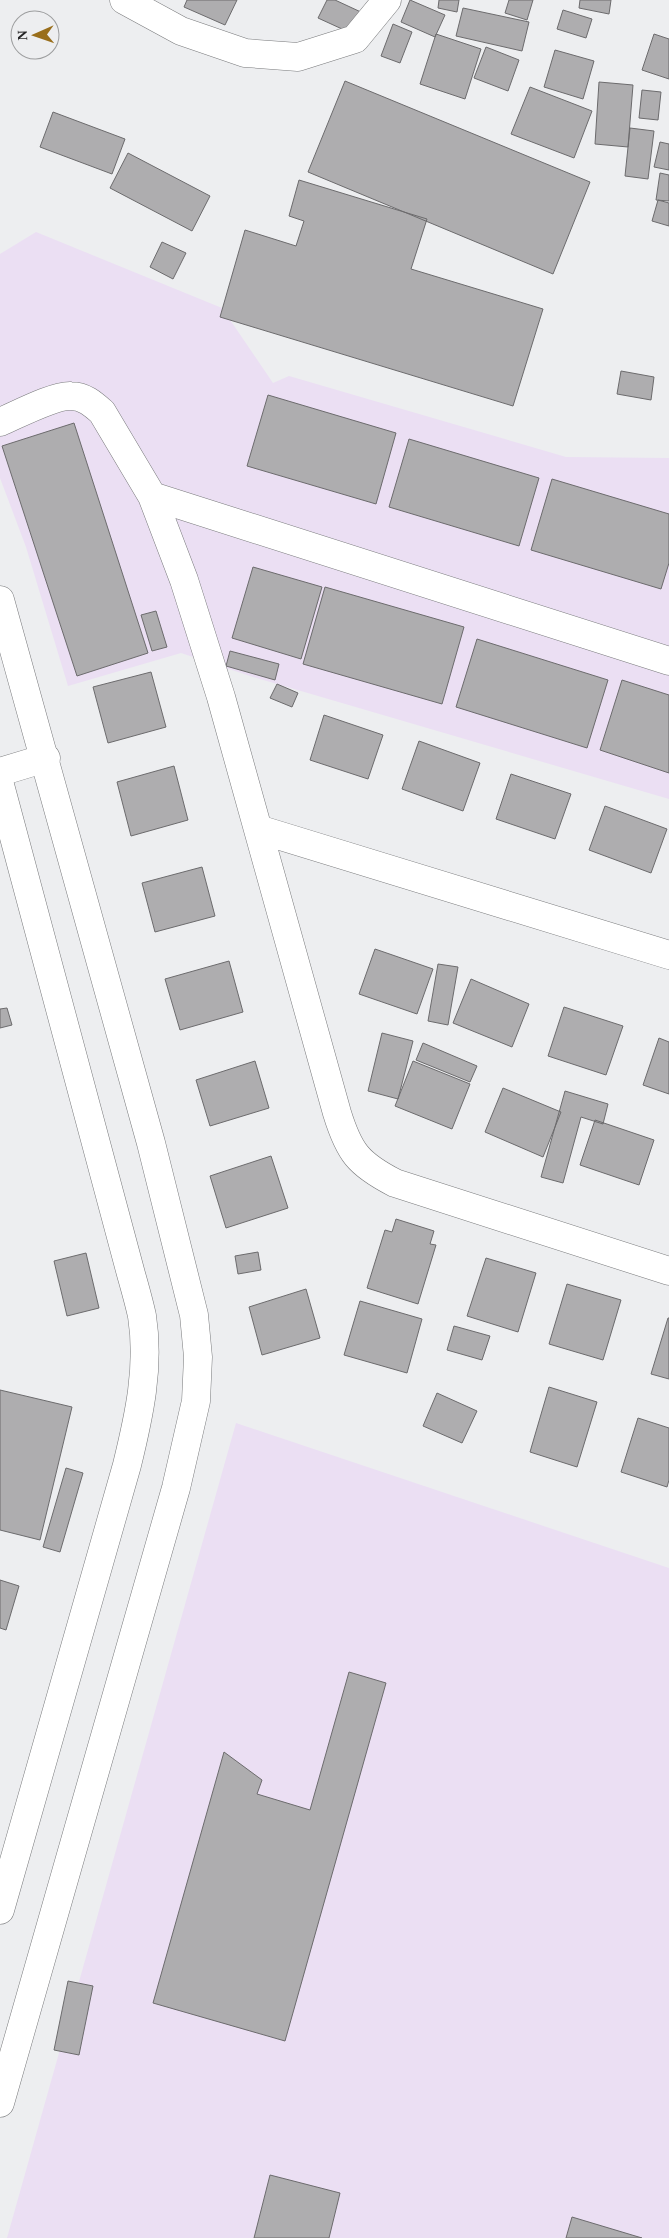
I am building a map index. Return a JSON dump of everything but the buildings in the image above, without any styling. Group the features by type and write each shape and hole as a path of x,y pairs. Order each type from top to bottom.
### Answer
{"street":[{"path":"124,0 180,31 244,53 298,57 355,39 388,0"},
{"path":"0,422 59,398 71,396 83,398 94,404 102,412 152,496 184,580 204,643 344,1139 357,1158 376,1173 395,1183 669,1271"},
{"path":"152,496 669,661"},
{"path":"0,600 46,758 152,1143 194,1315 198,1380 196,1402 176,1488 0,2102"},
{"path":"0,772 46,758"},
{"path":"0,784 132,1274 142,1316 145,1354 143,1390 127,1465 0,1910"},
{"path":"258,829 669,955"}],"shaded area":[{"path":"36,232 222,308 273,383 289,376 566,457 669,458 669,799 253,677 181,653 68,686 26,547 0,478 0,254"},
{"path":"236,1423 669,1568 669,2238 7,2238"}]}
